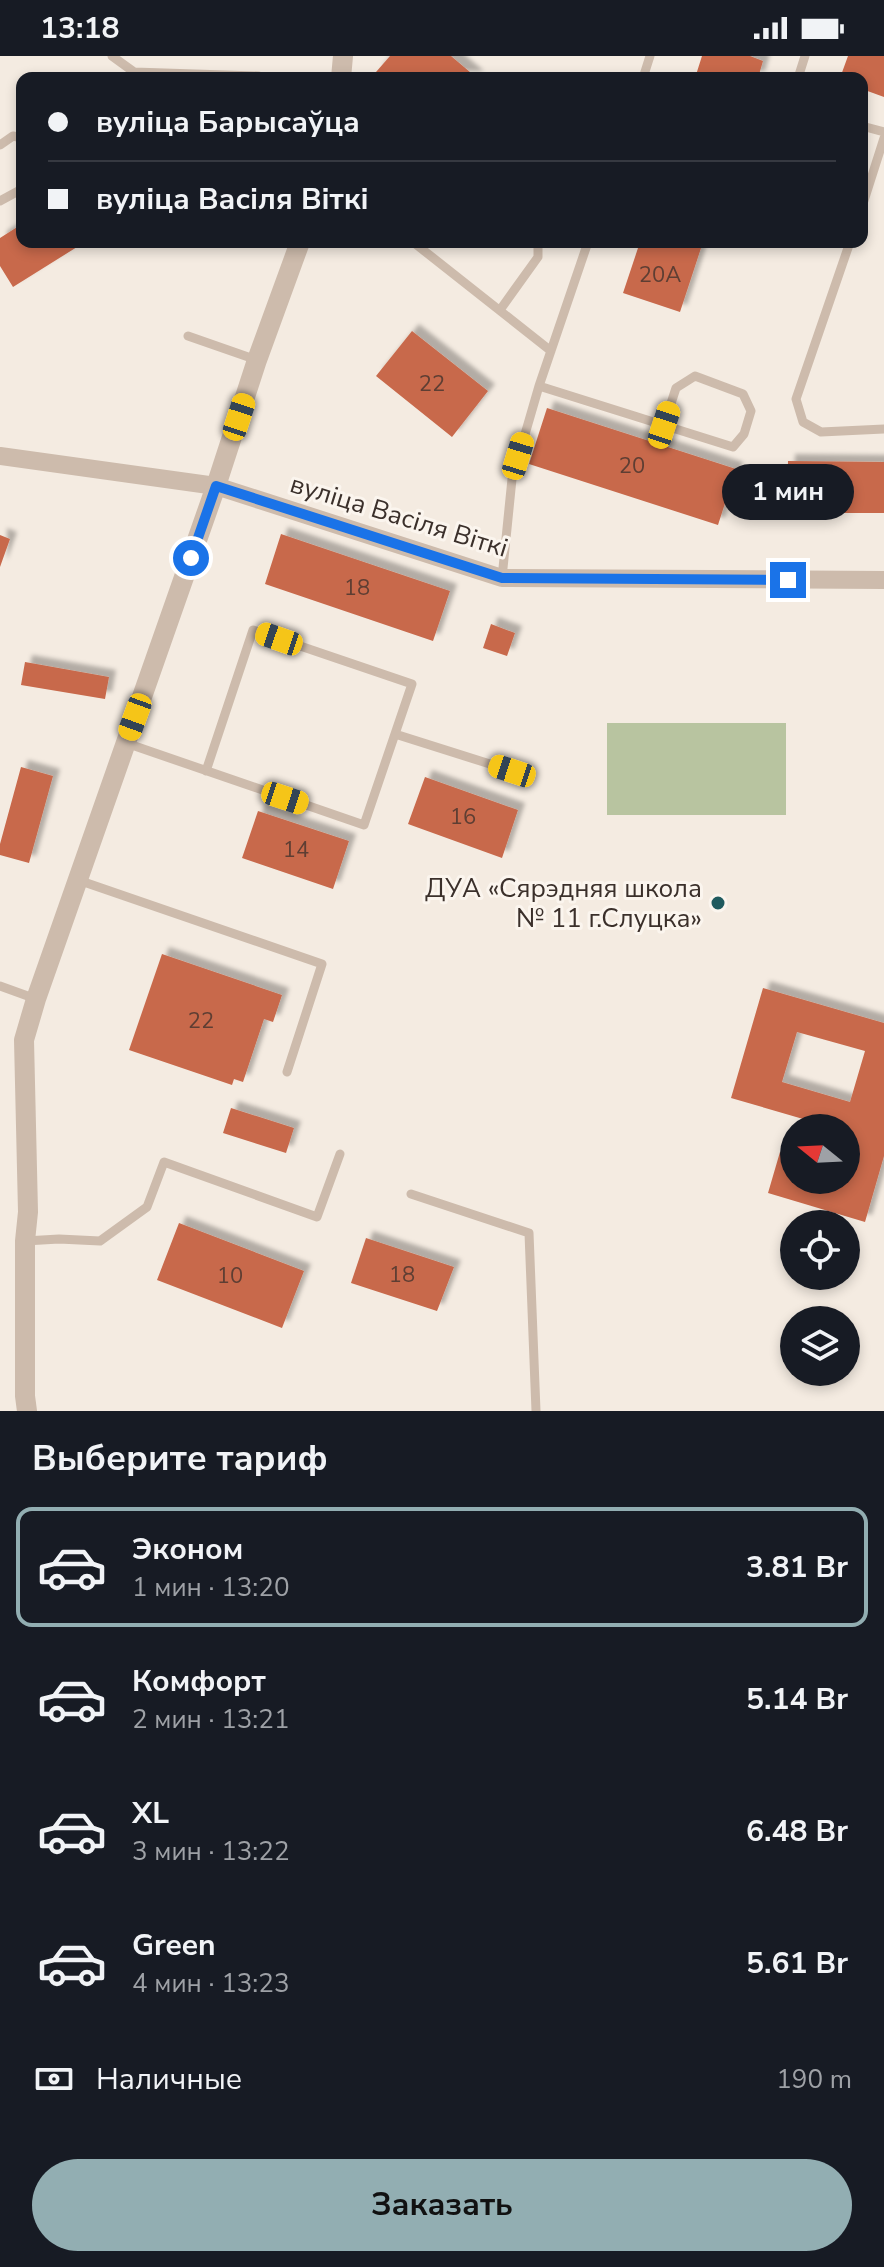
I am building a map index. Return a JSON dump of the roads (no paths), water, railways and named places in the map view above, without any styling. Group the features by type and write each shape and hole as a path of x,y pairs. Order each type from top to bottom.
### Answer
{"street":[{"path":"27,1411 25,1241 28,1212 24,1040 298,248"},
{"name":"вуліца Васіля Віткі","path":"0,456 216,486 502,578 884,580"}],"lane":[{"path":"112,56 130,72"},
{"path":"868,187 884,135"},
{"path":"421,248 551,351"},
{"path":"500,310 538,257 538,248"},
{"path":"502,578 512,479 539,386 586,248"},
{"path":"848,248 796,399 803,422 821,432 884,429"},
{"path":"188,336 257,360"},
{"path":"539,386 733,447 744,434 751,411 743,394 695,376 676,388 664,425"},
{"path":"126,743 206,771 364,825 412,684 253,630 206,771"},
{"path":"395,734 512,771"},
{"path":"78,880 322,964 287,1072"},
{"path":"0,986 36,999"},
{"path":"25,1241 100,1241 147,1207 164,1162 317,1217 340,1154"},
{"path":"411,1194 529,1233 536,1411"}],"place":[{"name":"ДУА «Сярэдняя школа № 11 г.Слуцка»","path":"718,903"}]}
